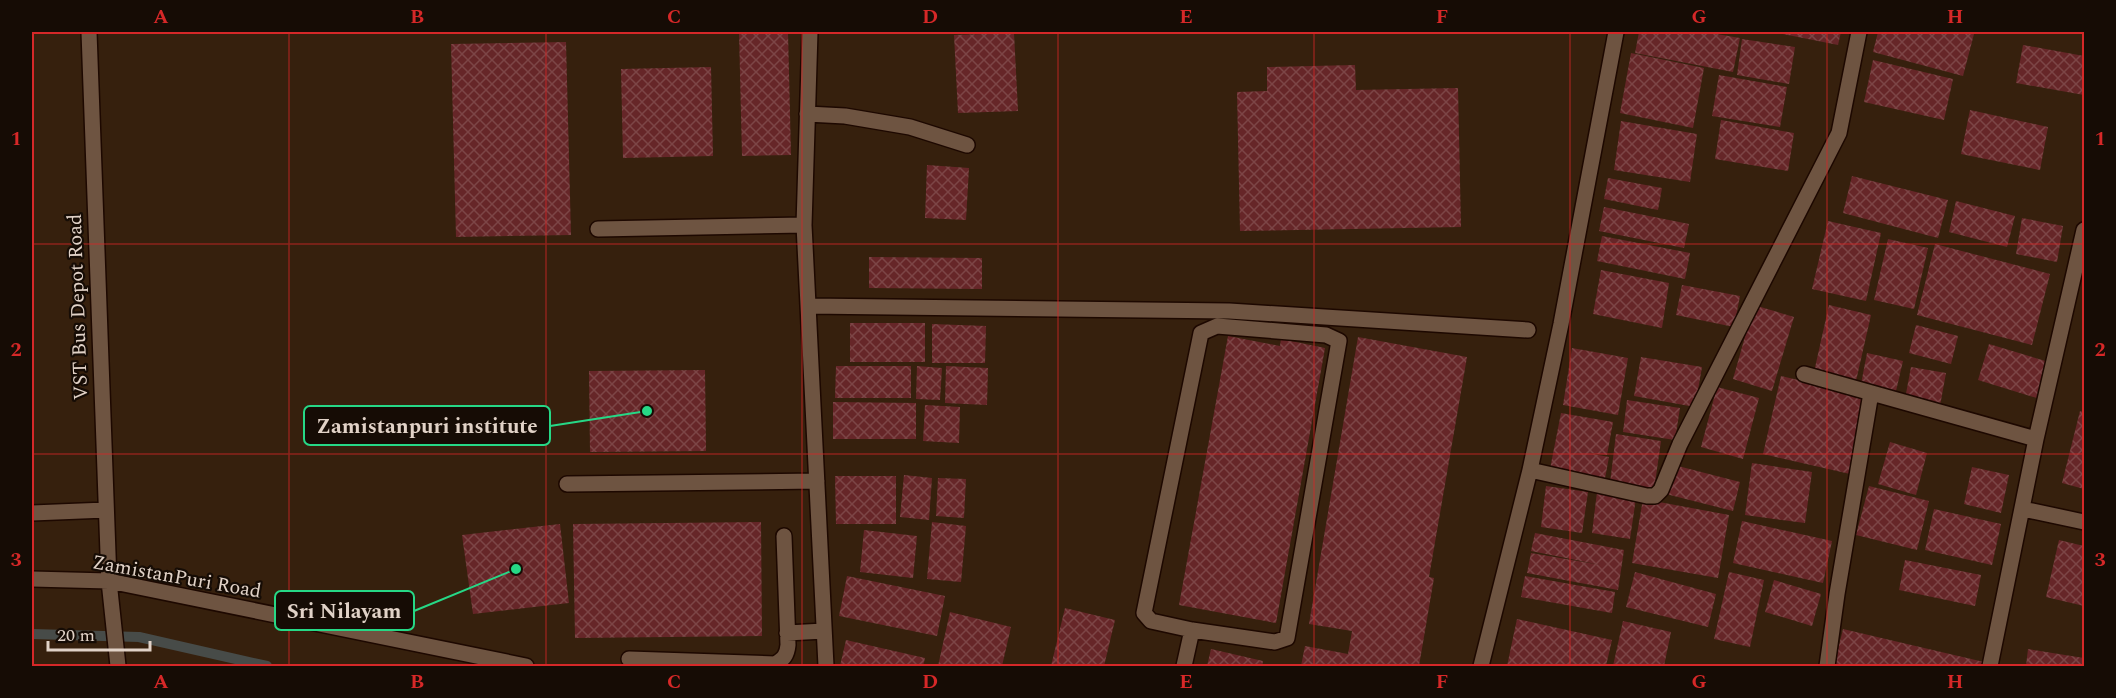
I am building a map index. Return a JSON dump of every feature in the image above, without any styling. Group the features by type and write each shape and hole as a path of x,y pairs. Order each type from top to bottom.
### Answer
{"street":[{"name":"VST Bus Depot Road","path":"88,32 109,581 118,663"},
{"path":"810,32 804,225 808,306 810,481 826,666"},
{"path":"1481,666 1530,470 1561,324 1616,32"},
{"path":"1530,470 1647,496 1655,496 1661,490 1680,444 1839,133 1859,32"},
{"path":"807,114 845,116 910,127 967,145"},
{"path":"598,229 804,225"},
{"path":"1990,666 2036,439 2085,230"},
{"path":"808,306 1229,311 1528,330"},
{"path":"1218,326 1326,335 1339,342 1287,638 1275,642 1192,630 1151,621 1144,613 1201,333 1218,326"},
{"path":"1804,374 2036,439"},
{"path":"1827,666 1871,393"},
{"path":"567,484 810,481"},
{"path":"2023,509 2085,522"},
{"path":"32,513 106,510"},
{"path":"629,658 703,664 775,664 783,660 787,653 784,536"},
{"name":"ZamistanPuri Road","path":"32,579 109,581 526,666"},
{"path":"1184,666 1192,630"},
{"path":"787,633 824,631"}],"building":[{"path":"739,32 788,32 791,155 742,156"},
{"path":"1639,32 1705,32 1740,38 1733,72 1635,53"},
{"path":"1773,32 1841,32 1838,45"},
{"path":"1878,32 1965,32 1974,34 1963,76 1873,52"},
{"path":"1014,33 1018,111 958,113 954,35"},
{"path":"1742,39 1795,47 1789,84 1737,75"},
{"path":"566,42 571,235 456,237 451,44"},
{"path":"2023,45 2084,56 2084,95 2016,83"},
{"path":"1631,53 1704,68 1693,128 1620,113"},
{"path":"1873,60 1953,79 1944,120 1864,102"},
{"path":"1355,65 1356,90 1458,88 1461,227 1240,231 1237,92 1267,91 1267,67"},
{"path":"711,67 713,156 623,158 621,69"},
{"path":"1719,75 1787,87 1780,127 1712,116"},
{"path":"1970,110 2048,127 2040,170 1961,154"},
{"path":"1721,120 1794,133 1788,171 1715,159"},
{"path":"1621,121 1697,134 1690,182 1614,170"},
{"path":"927,165 969,168 966,220 925,218"},
{"path":"1852,176 1948,200 1938,238 1843,213"},
{"path":"1608,178 1662,188 1658,210 1604,199"},
{"path":"1956,201 2015,216 2007,247 1949,232"},
{"path":"1604,207 1689,224 1684,248 1599,231"},
{"path":"2022,218 2063,226 2057,262 2016,254"},
{"path":"1828,221 1881,233 1866,301 1812,289"},
{"path":"1602,236 1690,253 1685,279 1597,261"},
{"path":"1888,239 1928,248 1914,309 1874,300"},
{"path":"1935,244 2050,274 2032,345 1917,315"},
{"path":"869,257 982,258 982,289 869,288"},
{"path":"1601,270 1669,283 1662,328 1593,314"},
{"path":"1682,285 1740,296 1734,327 1676,315"},
{"path":"1754,305 1794,317 1772,391 1733,379"},
{"path":"1829,305 1871,315 1856,381 1814,372"},
{"path":"850,323 925,323 925,362 850,362"},
{"path":"932,324 986,326 985,363 932,363"},
{"path":"1916,325 1958,336 1951,364 1909,353"},
{"path":"1228,336 1280,346 1281,339 1325,348 1276,623 1179,605"},
{"path":"1358,337 1467,357 1429,577 1434,578 1419,666 1301,666 1305,646 1348,654 1352,631 1309,624"},
{"path":"1989,344 2052,363 2040,399 1978,380"},
{"path":"1572,348 1628,358 1618,415 1563,405"},
{"path":"1867,353 1903,361 1896,391 1861,384"},
{"path":"1641,357 1702,367 1695,407 1634,396"},
{"path":"836,366 911,366 911,398 835,398"},
{"path":"917,366 942,368 940,400 916,399"},
{"path":"946,366 988,368 987,405 945,403"},
{"path":"1911,367 1946,373 1940,406 1905,399"},
{"path":"705,370 706,451 590,452 589,371"},
{"path":"1781,376 1867,396 1850,474 1763,454"},
{"path":"1717,387 1759,398 1743,459 1701,447"},
{"path":"1627,400 1680,408 1675,440 1623,432"},
{"path":"833,402 916,403 916,439 833,439"},
{"path":"925,405 960,407 959,443 923,441"},
{"path":"2080,411 2084,412 2084,489 2062,483"},
{"path":"1561,413 1613,422 1607,455 1588,453 1609,457 1604,484 1549,474"},
{"path":"1616,434 1661,441 1654,490 1610,483"},
{"path":"1890,442 1927,453 1916,495 1878,484"},
{"path":"1752,463 1812,472 1805,523 1745,515"},
{"path":"1674,465 1740,482 1733,511 1666,494"},
{"path":"1972,467 2009,475 2001,513 1964,504"},
{"path":"904,475 932,478 929,520 900,517"},
{"path":"835,476 896,476 896,524 836,524"},
{"path":"938,478 966,479 964,518 936,516"},
{"path":"1546,486 1588,492 1582,533 1541,527"},
{"path":"1869,486 1929,501 1917,550 1856,535"},
{"path":"1597,492 1636,498 1630,539 1592,533"},
{"path":"1643,499 1729,515 1718,578 1632,563"},
{"path":"1934,509 2001,524 1992,565 1925,550"},
{"path":"1742,521 1832,541 1823,583 1733,563"},
{"path":"761,522 762,636 575,638 573,524"},
{"path":"932,522 966,526 961,582 927,579"},
{"path":"560,524 569,603 473,614 462,535"},
{"path":"864,530 917,536 913,578 860,572"},
{"path":"1535,533 1624,550 1618,590 1527,573 1531,553 1601,565 1531,551"},
{"path":"2059,540 2084,546 2084,606 2046,597"},
{"path":"1905,560 1981,575 1975,606 1899,590"},
{"path":"1635,572 1716,594 1708,627 1626,607"},
{"path":"1729,572 1764,580 1750,647 1714,639"},
{"path":"847,576 945,596 937,636 839,616"},
{"path":"1525,576 1615,592 1612,613 1521,597"},
{"path":"1774,580 1821,594 1812,626 1765,612"},
{"path":"1065,608 1115,620 1104,666 1051,666"},
{"path":"950,612 1011,627 1002,666 938,666"},
{"path":"1517,619 1612,640 1606,666 1507,666"},
{"path":"1623,621 1671,632 1664,666 1613,666"},
{"path":"1843,629 1984,662 1983,666 1834,666"},
{"path":"846,640 925,658 923,666 840,666"},
{"path":"1211,649 1263,661 1262,666 1207,666"},
{"path":"2028,649 2084,658 2084,666 2026,666"}],"waterway":[{"path":"32,634 139,637 267,666"}],"place":[{"name":"Zamistanpuri institute","path":"647,411"},
{"name":"Sri Nilayam","path":"516,569"}]}
